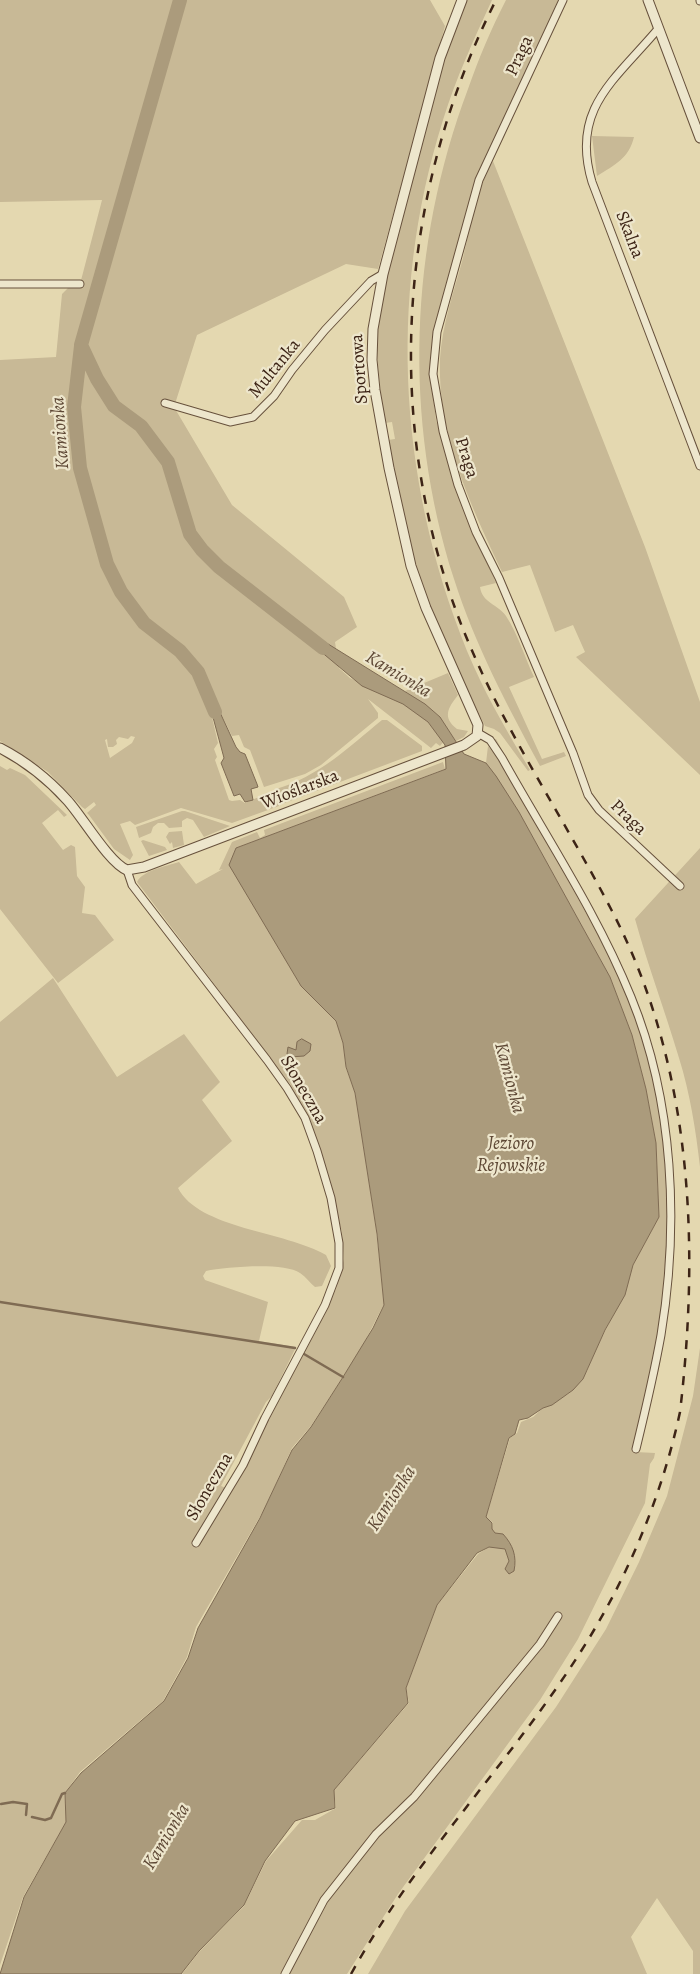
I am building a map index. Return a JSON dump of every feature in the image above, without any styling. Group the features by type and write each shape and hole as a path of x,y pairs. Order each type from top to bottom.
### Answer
{"street":[{"name":"Sportowa","path":"462,0 440,58 382,274 373,329 372,360 375,390 400,522 411,566 426,608 478,724 478,732"},
{"name":"Praga","path":"563,0 479,180 437,332 434,350 434,383 443,431 458,485 476,532 499,578 566,736 588,795 599,810 680,886"},
{"path":"648,0 700,138"},
{"name":"Skalna","path":"658,29 597,102 588,124 586,155 592,182 700,466"},
{"name":"Multanka","path":"164,403 230,422 253,417 270,401 292,370 325,330 371,281 382,274"},
{"path":"0,284 80,284"},
{"path":"478,732 490,740 502,758 599,929 632,998 655,1076 667,1146 670,1188 668,1264 660,1341 636,1450"},
{"name":"Wioślarska","path":"127,870 144,867 466,744 475,740 478,732"},
{"name":"Słoneczna","path":"0,748 20,759 54,786 68,800 116,862 127,870 128,877 135,889 277,1074 305,1118 331,1196 339,1243 339,1268 325,1305 265,1418 243,1465 196,1543"},
{"path":"285,1974 324,1900 376,1834 414,1797 544,1639 558,1616"}],"shaded area":[{"path":"0,0 430,0 445,26 378,269 346,264 197,335 174,407 232,505 344,597 357,627 335,642 339,668 350,678 415,709 445,740 440,746 436,743 431,748 368,699 378,713 378,718 321,765 305,774 264,787 250,750 244,747 239,735 232,736 211,694 207,696 218,743 214,749 217,757 215,760 229,800 240,800 245,803 273,791 279,806 232,823 181,808 135,825 130,821 120,824 133,855 130,860 114,849 87,813 96,805 94,802 85,809 48,772 0,741 0,360 56,357 62,294 68,288 79,288 102,200 0,202","holes":["131,736 135,737 132,743 110,758 105,740 107,739 108,747 113,747 117,744 116,740 119,737 128,739"]},
{"path":"467,0 492,0 448,104 425,188 413,257 408,327 409,396 416,465 430,534 449,601 480,680 530,770 528,771 500,733 485,726 450,655 426,600 402,511 388,440 395,439 392,422 385,423 378,364 379,305 441,67"},
{"path":"506,0 559,0 474,187 434,332 432,387 436,420 453,477 470,524 496,583 480,587 481,592 487,600 506,616 518,638 534,677 509,687 542,759 564,752 566,756 540,766 482,651 454,579 438,518 426,457 420,395 420,333 424,271 434,209 448,149 468,89"},
{"path":"592,136 634,137 625,156 597,176"},
{"path":"493,161 645,547 700,702 700,775 576,657 585,652 573,625 555,632 530,565 502,572 458,469 444,415 441,387 441,346 452,295 475,208 482,184"},
{"path":"448,673 458,695 449,708 449,720 457,729 468,731 464,737 456,741 438,715 405,691"},
{"path":"382,720 387,720 422,746 422,751 282,804 276,789 291,784 319,769 345,751"},
{"path":"496,739 620,961 644,1022 663,1094 670,1138 674,1187 671,1286 660,1364 640,1448 660,1360 667,1314 670,1145 631,990 493,740"},
{"path":"488,746 494,753 551,851 608,955 628,999 652,1076 665,1156 668,1238 666,1279 659,1335 634,1448 636,1452 655,1453 650,1464 645,1503 578,1639 540,1700 398,1894 347,1974 182,1974 199,1952 244,1906 266,1861 302,1820 315,1820 336,1808 334,1790 409,1703 406,1688 437,1605 478,1554 489,1547 493,1523 486,1517 510,1438 517,1433 521,1422 533,1417 543,1408 568,1394 587,1371 598,1344 615,1312 633,1265 659,1217 656,1143 646,1089 632,1035 610,977 519,812 486,763"},
{"path":"443,762 445,769 236,848 230,865 301,986 336,1021 343,1043 346,1068 355,1093 376,1228 384,1304 361,1349 311,1426 292,1448 265,1508 196,1627 187,1657 163,1701 80,1772 65,1793 66,1822 23,1897 0,1965 0,1022 53,978 117,1077 184,1034 220,1082 202,1100 232,1141 178,1188 189,1202 223,1221 289,1240 326,1255 331,1266 322,1286 315,1287 300,1273 281,1267 227,1268 206,1271 203,1276 205,1280 268,1302 259,1341 296,1347 272,1396 266,1402 221,1486 231,1490 336,1289 344,1259 342,1232 323,1161 308,1117 290,1084 137,882 144,874 150,871 179,862 196,884 223,869 219,870 232,842 257,832 260,838 265,835 264,830"},
{"path":"0,766 7,770 10,768 25,775 67,815 64,817 58,810 42,823 63,850 71,845 75,847 77,876 85,887 82,913 95,915 114,940 58,983 0,909"},
{"path":"182,811 230,826 204,837 193,820 187,818 182,821 182,827 169,828 164,823 158,823 153,827 151,833 139,838 136,827"},
{"path":"182,831 184,845 173,848 172,842 170,844 166,837 169,832"},
{"path":"141,841 165,847 167,850 149,856"},
{"path":"700,848 700,1167 697,1140 683,1071 635,919"},
{"path":"700,1348 700,1974 693,1974 693,1951 657,1898 631,1937 647,1974 368,1974 405,1911 556,1707 606,1629 639,1562 667,1496 693,1396"}],"water":[{"name":"Jezioro Rejowskie","path":"312,634 425,704 440,717 464,754 486,763 519,812 610,977 632,1035 646,1089 656,1143 659,1217 633,1265 625,1295 605,1330 583,1379 573,1390 552,1405 543,1408 528,1418 519,1420 515,1434 509,1438 486,1517 492,1523 492,1529 495,1533 503,1534 512,1547 515,1560 514,1571 509,1574 505,1569 509,1561 505,1549 489,1547 477,1553 437,1605 406,1688 408,1703 334,1790 335,1808 295,1821 265,1861 244,1905 199,1951 181,1974 0,1974 24,1897 66,1822 65,1793 81,1773 164,1701 188,1658 198,1628 260,1518 292,1450 311,1427 343,1377 373,1328 384,1305 377,1234 355,1093 346,1067 343,1043 336,1021 301,986 229,865 236,848 446,769 445,745 428,722 403,704 362,686 307,640"},
{"path":"211,693 236,747 245,754 257,784 258,787 251,789 253,800 245,802 240,794 234,796 221,763 224,758 207,695"},
{"path":"302,1039 311,1044 310,1051 304,1056 290,1057 287,1054 288,1047 296,1050 297,1042"}],"waterway":[{"name":"Kamionka","path":"180,0 81,345 97,379 114,406 141,426 168,462 190,534 202,550 219,567 323,648"},
{"name":"Kamionka","path":"81,346 74,407 80,468 107,564 121,592 144,623 180,651 198,672 215,712"},
{"path":"0,1302 295,1348"},
{"path":"304,1354 343,1377"},
{"path":"32,1817 45,1820 51,1818 62,1794 65,1793"},
{"path":"1,1804 13,1802 27,1804 26,1815"}],"railway":[{"path":"351,1974 376,1932 431,1853 549,1699 576,1659 610,1601 639,1540 663,1477 680,1412 686,1348 689,1284 688,1219 684,1156 674,1092 659,1030 639,970 612,911 502,714 470,646 441,567 422,485 412,403 412,320 420,237 437,156 462,77 496,0"}]}
